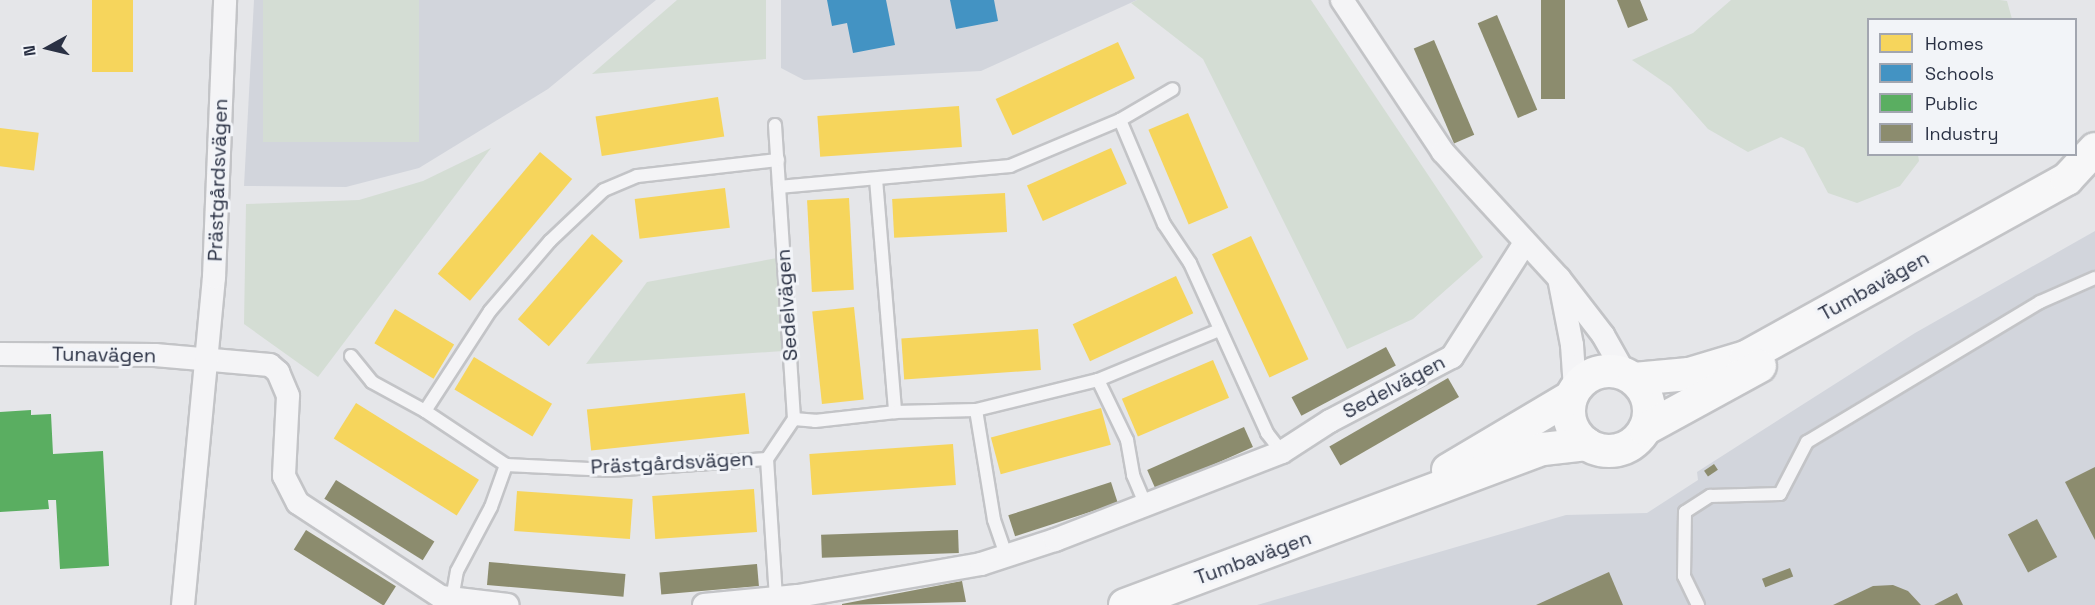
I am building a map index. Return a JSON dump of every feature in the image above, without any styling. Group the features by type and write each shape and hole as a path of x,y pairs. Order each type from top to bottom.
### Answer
{"main road":[{"name":"Tumbavägen","path":"1629,377 1689,374 1746,357 2067,179 2095,149"},
{"name":"Tumbavägen","path":"1645,429 2073,195 2095,177"},
{"path":"1595,373 1629,377 1648,401 1645,429 1628,446 1615,450 1587,444 1571,425 1573,393 1595,373"},
{"name":"Tumbavägen","path":"1381,511 1573,393"},
{"name":"Tumbavägen","path":"1125,605 1544,449 1587,444"}],"street":[{"name":"Prästgårdsvägen","path":"183,605 208,359 225,0"},
{"path":"1342,0 1443,152 1559,278 1603,335 1629,377"},
{"name":"Sedelvägen","path":"776,598 981,564 1282,452 1330,421 1452,357 1525,243"},
{"path":"1559,278 1572,345 1573,393"},
{"name":"Tunavägen","path":"0,354 155,355 208,359"},
{"path":"208,359 260,363 278,372 288,396 285,476 298,503 441,597 508,605"},
{"path":"704,605 776,598"}],"lane":[{"path":"779,187 1010,166 1120,120 1173,89"},
{"path":"1120,120 1164,224 1190,263 1217,331 1267,433 1282,452"},
{"name":"Sedelvägen","path":"775,125 794,419"},
{"path":"425,411 490,311 550,241 604,190 637,176 778,160"},
{"path":"876,179 895,412"},
{"path":"1698,605 1684,576 1685,512 1710,496 1780,494 1807,442 2040,302 2095,278"},
{"path":"776,598 767,459 794,419 815,421 895,412 976,410 1098,380 1217,331"},
{"path":"351,356 372,382 425,411 506,465 491,507 457,571 452,599"},
{"path":"1098,380 1127,440 1133,475 1146,504"},
{"path":"976,410 994,520 1006,555"},
{"name":"Prästgårdsvägen","path":"506,465 610,470 767,459"}],"shaded area":[{"path":"254,0 656,0 548,89 419,168 346,187 244,186"},
{"path":"263,0 419,0 419,142 263,142"},
{"path":"677,0 766,0 766,59 592,74"},
{"path":"781,0 1137,0 981,71 804,80 781,68"},
{"path":"1137,0 1311,0 1483,257 1413,319 1347,349 1203,59 1131,3"},
{"path":"1731,0 2000,0 2007,1 2012,18 1867,18 1867,156 1918,156 1919,161 1900,186 1857,203 1828,193 1804,148 1781,137 1748,152 1708,129 1671,87 1632,60 1693,33"},
{"path":"491,148 318,377 244,324 246,204 359,200 423,181"},
{"path":"2095,231 2095,605 1257,605 1566,515 1647,513 1698,480 1697,472 1915,333"},
{"path":"777,258 783,351 586,364 647,282"}],"building: Homes":[{"path":"92,0 133,0 133,72 92,72"},
{"path":"1118,42 1135,78 1013,135 996,99"},
{"path":"718,97 724,137 602,156 596,116"},
{"path":"959,106 962,147 820,157 817,116"},
{"path":"1188,113 1228,208 1189,225 1148,130"},
{"path":"0,128 39,133 34,170 0,166"},
{"path":"1111,148 1127,184 1043,221 1027,185"},
{"path":"540,152 572,179 470,301 438,274"},
{"path":"725,188 730,228 640,239 635,199"},
{"path":"1005,193 1007,232 894,238 892,199"},
{"path":"849,198 854,290 812,292 807,200"},
{"path":"592,234 623,261 549,346 518,319"},
{"path":"1251,236 1308,359 1270,377 1212,254"},
{"path":"1176,276 1193,313 1090,361 1073,324"},
{"path":"854,307 864,399 822,404 812,311"},
{"path":"395,309 454,345 434,379 374,343"},
{"path":"1038,329 1041,370 904,379 901,339"},
{"path":"474,357 552,404 532,436 454,390"},
{"path":"1213,360 1229,398 1138,436 1122,399"},
{"path":"745,393 749,434 591,450 587,410"},
{"path":"356,403 479,480 457,515 334,439"},
{"path":"1101,408 1111,445 1001,474 991,438"},
{"path":"953,444 956,485 812,495 809,454"},
{"path":"754,489 757,532 655,539 652,496"},
{"path":"517,491 633,499 630,539 514,531"}],"building: Schools":[{"path":"827,0 886,0 895,45 853,53 847,23 832,26"},
{"path":"950,0 994,0 998,21 956,29"}],"building: Public":[{"path":"31,410 31,415 51,414 53,454 103,451 109,566 60,569 56,500 48,500 49,509 0,512 0,412"}],"building: Industry":[{"path":"1541,0 1565,0 1565,99 1541,99"},
{"path":"1617,0 1640,0 1648,20 1628,28"},
{"path":"1497,15 1537,110 1518,118 1478,23"},
{"path":"1434,40 1474,135 1454,143 1414,49"},
{"path":"1386,347 1396,366 1301,416 1292,397"},
{"path":"1448,378 1459,397 1340,466 1329,446"},
{"path":"1244,427 1253,447 1156,490 1147,470"},
{"path":"1714,464 1718,470 1708,477 1704,471"},
{"path":"2095,467 2095,540 2065,482"},
{"path":"336,480 434,541 423,560 324,499"},
{"path":"1111,482 1118,503 1015,536 1008,515"},
{"path":"2037,519 2057,557 2028,572 2008,534"},
{"path":"306,530 396,586 383,605 294,550"},
{"path":"958,530 959,553 822,558 821,535"},
{"path":"489,562 625,574 623,597 487,585"},
{"path":"757,564 759,586 661,594 659,573"},
{"path":"1790,568 1793,576 1765,587 1762,579"},
{"path":"1609,572 1623,605 1536,605"},
{"path":"962,581 966,602 842,605 842,604"},
{"path":"1893,585 1908,591 1921,605 1833,605 1873,586"},
{"path":"1957,593 1963,605 1934,605"}]}
